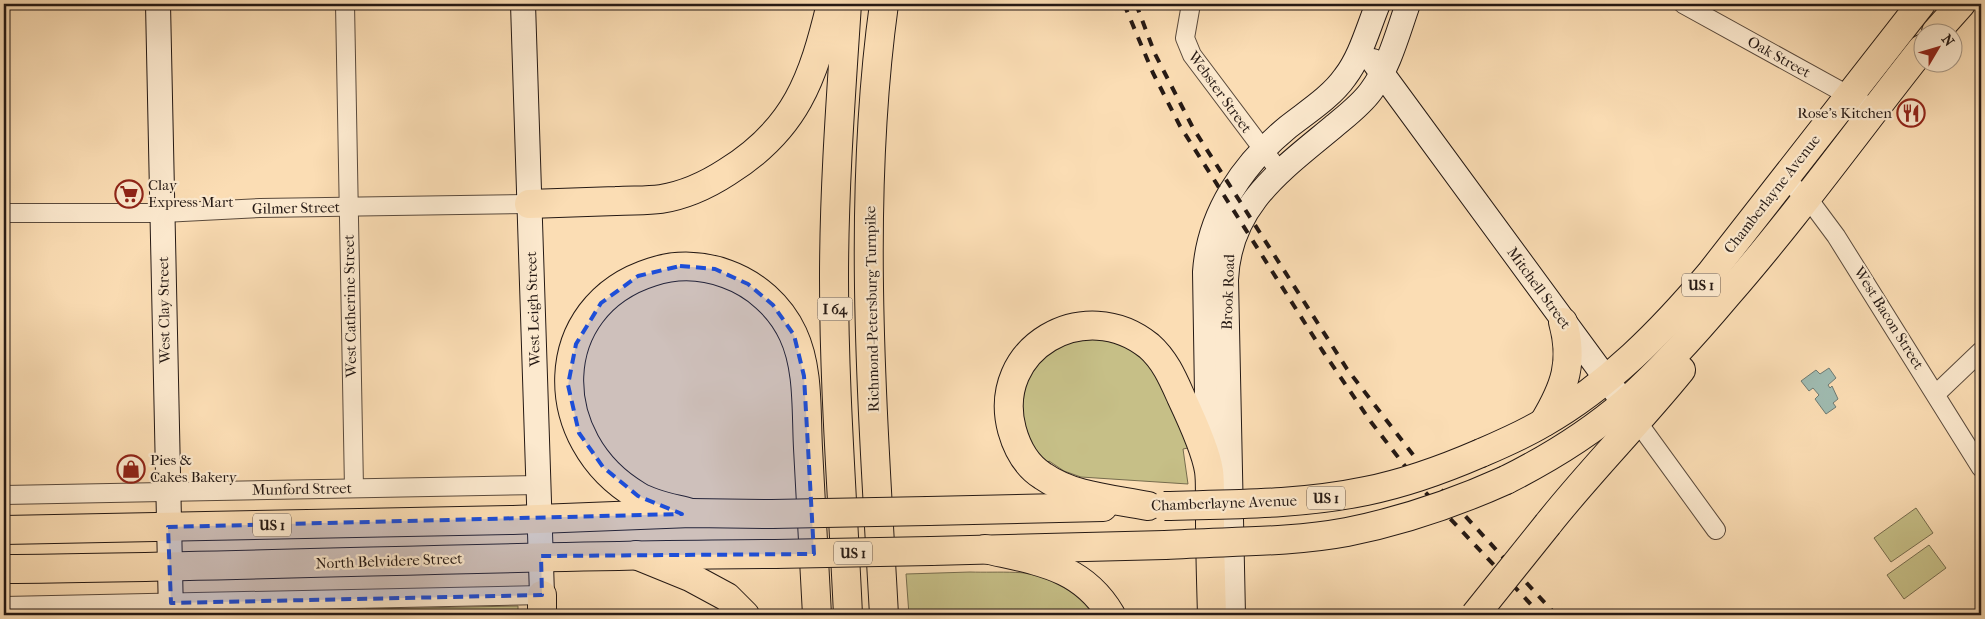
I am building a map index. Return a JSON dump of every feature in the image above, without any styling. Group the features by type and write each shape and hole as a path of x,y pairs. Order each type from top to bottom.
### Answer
{"main road":[{"name":"West Clay Street","path":"158,4 171,609"},
{"name":"West Leigh Street","path":"523,4 540,485 542,605"},
{"path":"529,204 661,199 691,191 737,166 758,150 788,119 805,88 819,52 831,4"},
{"name":"I 64","path":"847,4 840,114 834,279 838,423 848,615"},
{"name":"Richmond-Petersburg Turnpike","path":"884,4 878,50 870,161 869,267 884,615"},
{"name":"Brook Road","path":"1212,615 1206,259 1212,231 1225,199 1264,151 1345,78 1362,46 1378,4"},
{"name":"Brook Road","path":"1233,615 1226,263 1233,236 1245,212 1280,172 1365,98 1381,73 1408,4"},
{"name":"Chamberlayne Avenue","path":"690,513 772,514 1262,504 1338,496 1396,484 1481,453 1543,423 1606,380 1653,337 1692,296 1921,4"},
{"path":"1945,22 1961,4"},
{"name":"Mitchell Street","path":"1362,46 1631,412"},
{"name":"Chamberlayne Avenue","path":"1475,615 1594,468 1631,412 1716,327 1742,278 1912,62"},
{"path":"690,513 638,496 604,467 588,449 579,433 569,402 568,385 569,368 576,344 592,313 601,303 638,276 680,266 715,269 748,284 773,305 794,335 804,376 817,615"},
{"path":"1543,423 1561,390 1568,367 1569,348 1563,322"},
{"path":"1156,506 1082,493 1062,487 1043,476 1026,459 1012,430 1008,409 1008,394 1019,367 1030,352 1042,341 1058,332 1079,326 1098,325 1132,335 1150,347 1169,370 1189,414 1209,470"},
{"name":"Chamberlayne Avenue","path":"775,554 1165,545 1303,537 1345,532 1415,515 1506,480 1573,441 1631,412"},
{"name":"US 1","path":"4,530 541,520 690,513"},
{"path":"985,549 1059,568 1086,584 1098,595 1111,615"},
{"name":"North Belvidere Street","path":"4,570 170,568 541,556 775,554"},
{"path":"636,555 690,577 727,597 745,615"}],"street":[{"name":"West Catherine Street","path":"345,4 354,488"},
{"name":"Webster Street","path":"1191,4 1185,29 1188,47 1204,73 1280,172"},
{"name":"Oak Street","path":"1683,4 1875,110"},
{"name":"West Bacon Street","path":"1783,179 1807,197 1836,236 1981,468"},
{"name":"Gilmer Street","path":"4,214 163,213 260,208 529,204"},
{"path":"1936,394 1981,351"},
{"name":"Mitchell Street","path":"1631,412 1716,530"},
{"name":"Munford Street","path":"4,495 540,485"},
{"path":"4,606 171,609 542,605"}],"highlighted area":[{"path":"680,266 715,269 748,284 773,305 794,335 804,376 814,554 541,556 542,595 171,603 168,527 682,514 638,496 603,467 579,433 568,385 576,344 601,303 638,276"}],"shaded area":[{"path":"1103,336 1146,356 1178,412 1188,448 1183,449 1188,484 1081,477 1064,471 1049,461 1045,465 1037,456 1018,416 1027,372 1057,343"},
{"path":"1916,508 1933,533 1891,562 1874,538"},
{"path":"1929,545 1946,568 1904,599 1887,575"},
{"path":"1015,572 1048,577 1069,588 1100,615 909,615 906,574"},
{"path":"518,606 518,615 366,615 366,609"}],"water":[{"path":"1829,368 1836,378 1828,385 1830,388 1832,386 1838,399 1833,403 1836,407 1826,414 1815,399 1819,395 1813,388 1809,391 1801,381 1816,370 1820,374"}],"railway":[{"path":"1124,4 1153,73 1180,126 1322,350 1371,422 1425,492 1541,615"},
{"path":"1136,4 1155,54 1193,128 1347,369 1434,482 1556,615"}],"place":[{"name":"Rose's Kitchen","path":"1911,113"},
{"name":"Clay Express Mart","path":"129,194"},
{"name":"Pies & Cakes Bakery","path":"131,469"}]}
